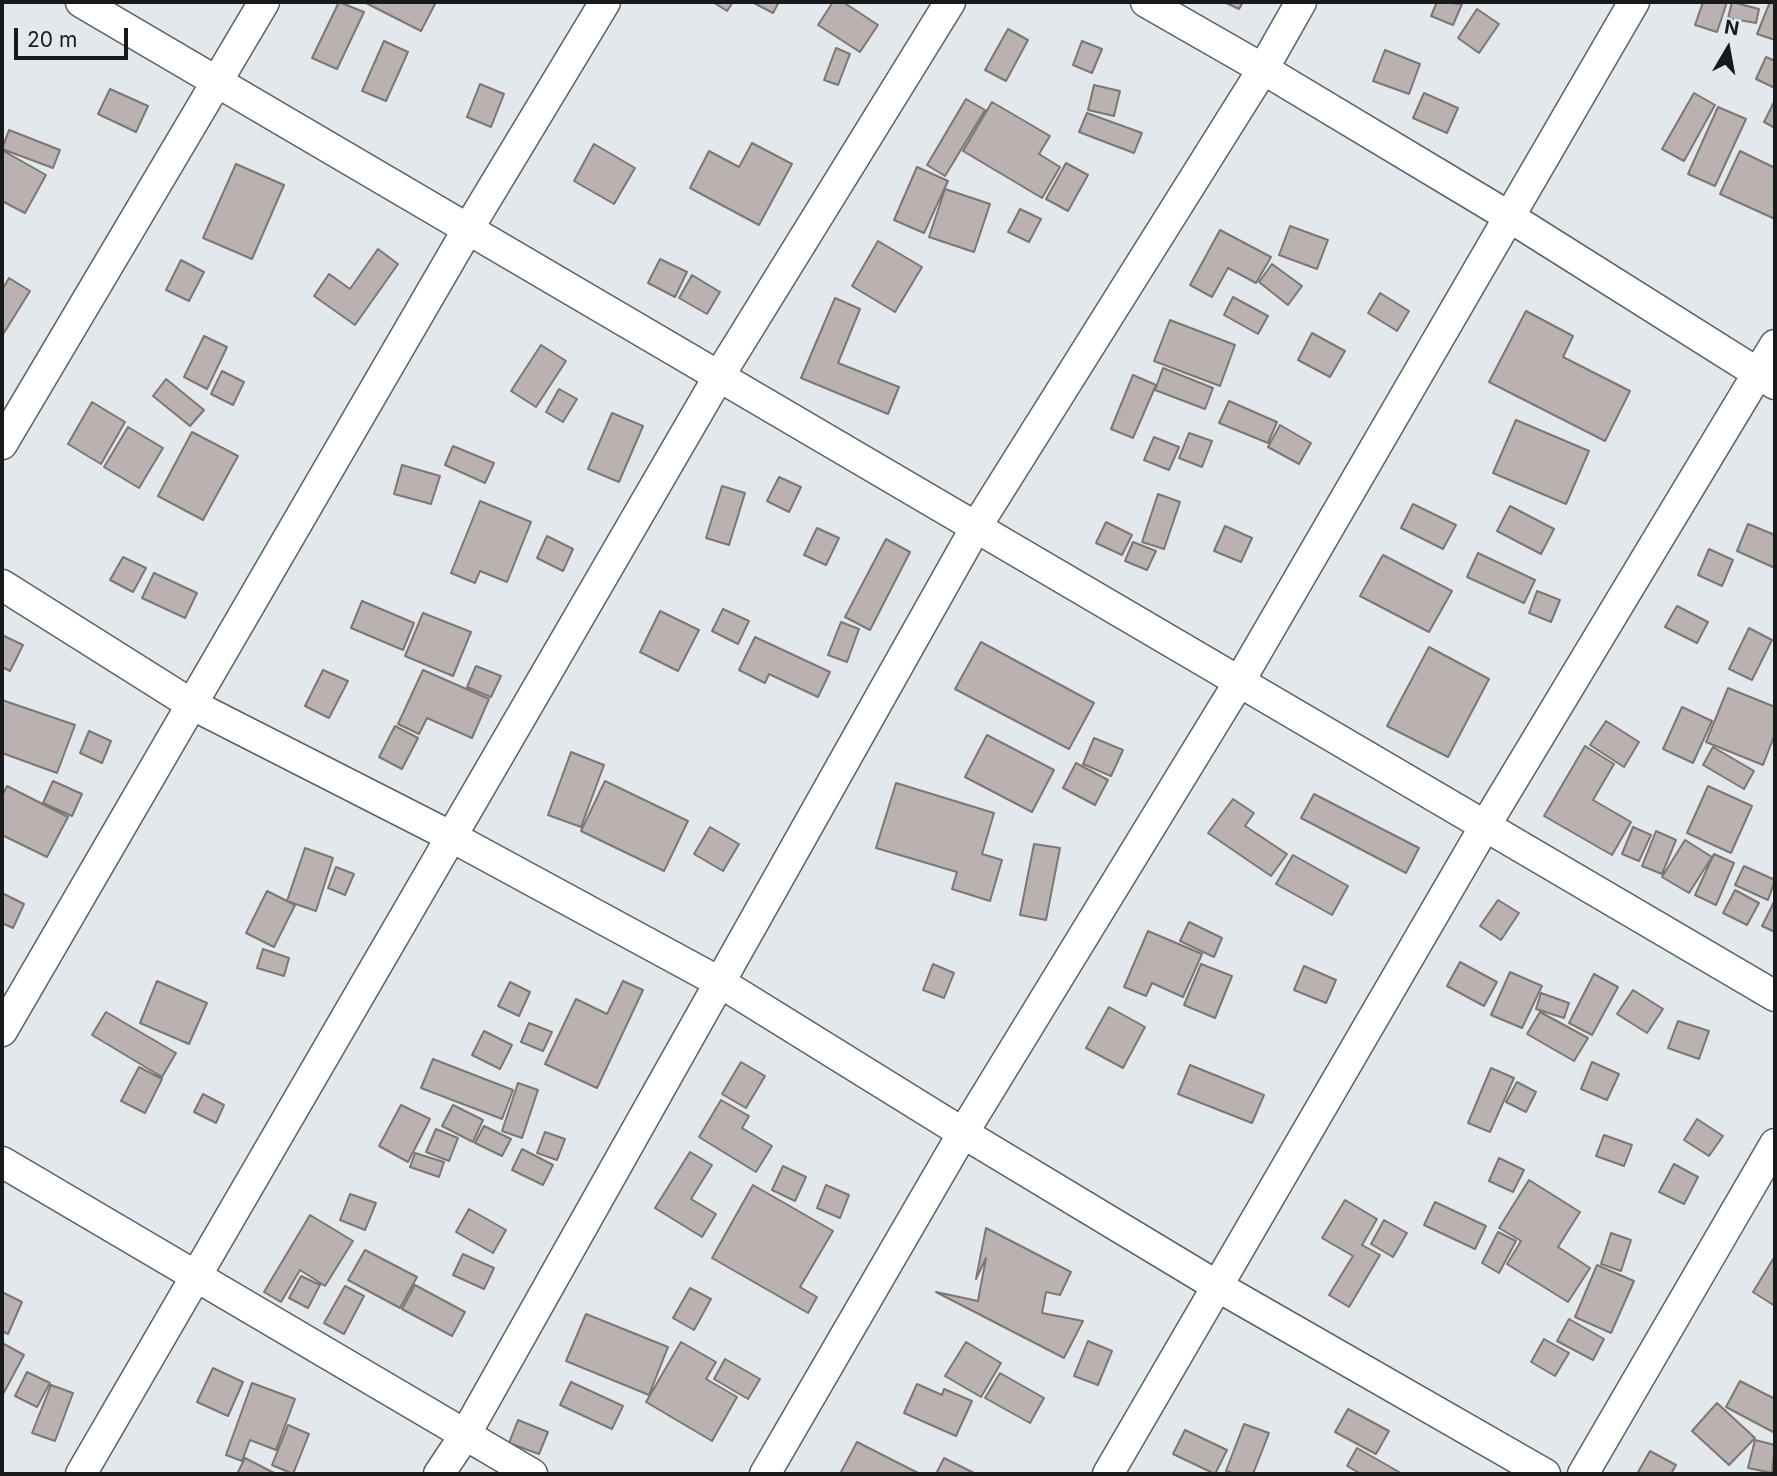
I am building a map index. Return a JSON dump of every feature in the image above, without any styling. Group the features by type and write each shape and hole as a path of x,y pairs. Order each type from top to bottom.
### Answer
{"street":[{"path":"81,2 1775,996"},
{"path":"2,444 264,2"},
{"path":"2,1031 468,229 605,2"},
{"path":"81,1474 719,376 950,2"},
{"path":"1146,2 1508,216 1767,379"},
{"path":"439,1474 465,1435 976,527 1263,69 1301,2"},
{"path":"765,1474 963,1133 1239,681 1633,2"},
{"path":"1108,1474 1485,826 1767,379 1775,345"},
{"path":"2,585 191,704 452,837 721,983 1217,1286 1545,1474"},
{"path":"1583,1474 1775,1144"},
{"path":"2,1162 532,1474"}],"building":[{"path":"339,2 364,12 337,69 312,58"},
{"path":"364,2 436,2 421,31"},
{"path":"713,2 733,2 727,11"},
{"path":"752,2 779,2 773,13"},
{"path":"833,2 843,2 878,25 860,52 818,25"},
{"path":"1224,2 1243,2 1239,9"},
{"path":"1437,2 1462,4 1453,25 1431,16"},
{"path":"1703,2 1727,2 1717,32 1695,25"},
{"path":"1732,2 1759,9 1756,23 1728,18"},
{"path":"1770,2 1775,2 1775,40 1757,34"},
{"path":"1477,9 1499,24 1479,53 1458,38"},
{"path":"1008,29 1028,40 1006,81 985,70"},
{"path":"384,41 408,52 386,101 362,91"},
{"path":"1082,41 1102,49 1092,73 1073,65"},
{"path":"836,48 850,54 838,85 824,80"},
{"path":"1385,50 1420,64 1409,94 1373,81"},
{"path":"1766,57 1775,61 1775,88 1756,79"},
{"path":"480,84 504,94 491,127 467,117"},
{"path":"1094,85 1120,91 1114,116 1088,110"},
{"path":"110,89 148,106 136,132 98,114"},
{"path":"1424,93 1458,108 1447,133 1413,118"},
{"path":"1694,93 1715,105 1684,161 1662,149"},
{"path":"966,99 985,110 945,176 927,165"},
{"path":"1775,100 1775,128 1764,122"},
{"path":"992,102 1050,136 1039,154 1060,167 1042,198 963,151"},
{"path":"1718,107 1746,119 1715,186 1688,174"},
{"path":"1087,113 1142,133 1134,153 1079,132"},
{"path":"9,130 60,150 53,168 2,149"},
{"path":"752,143 792,164 759,225 690,188 709,151 739,167"},
{"path":"594,144 635,168 614,204 574,181"},
{"path":"2,150 46,175 25,213 2,201"},
{"path":"1740,151 1775,168 1775,219 1720,194"},
{"path":"1066,163 1088,175 1068,211 1046,199"},
{"path":"236,164 284,185 252,259 203,238"},
{"path":"917,167 948,181 924,233 894,220"},
{"path":"945,189 990,204 974,252 929,237"},
{"path":"1020,209 1041,219 1029,242 1008,232"},
{"path":"1290,226 1328,240 1317,269 1279,255"},
{"path":"1220,230 1271,257 1256,283 1228,268 1212,297 1190,285"},
{"path":"878,241 922,267 895,312 852,286"},
{"path":"378,249 398,264 355,325 314,296 329,274 350,289"},
{"path":"660,259 687,272 675,297 648,283"},
{"path":"181,260 204,272 189,301 166,290"},
{"path":"1272,264 1302,286 1288,305 1259,282"},
{"path":"692,275 720,292 707,314 679,298"},
{"path":"9,278 30,291 2,336 2,290"},
{"path":"1380,293 1409,311 1397,331 1368,313"},
{"path":"1233,297 1268,316 1258,334 1224,315"},
{"path":"835,298 860,309 838,363 899,387 888,414 801,378"},
{"path":"1526,311 1573,336 1563,357 1630,391 1605,441 1489,382"},
{"path":"1170,320 1235,345 1220,386 1154,361"},
{"path":"1312,333 1345,351 1330,377 1298,360"},
{"path":"204,336 227,347 207,389 184,377"},
{"path":"541,345 566,361 536,407 511,391"},
{"path":"1163,368 1213,388 1205,409 1155,390"},
{"path":"222,371 244,382 233,405 211,394"},
{"path":"1133,375 1156,385 1133,438 1111,429"},
{"path":"166,379 204,410 190,426 153,396"},
{"path":"559,389 577,399 563,422 546,412"},
{"path":"1229,401 1277,422 1268,443 1219,423"},
{"path":"92,402 125,422 101,464 68,444"},
{"path":"612,413 643,426 619,482 588,469"},
{"path":"1516,420 1589,451 1566,504 1493,473"},
{"path":"1280,425 1311,443 1299,464 1268,447"},
{"path":"128,427 163,448 139,488 104,467"},
{"path":"192,432 238,456 203,520 158,496"},
{"path":"1189,433 1212,441 1202,467 1179,458"},
{"path":"1154,437 1179,447 1169,470 1144,460"},
{"path":"453,446 494,463 485,483 445,465"},
{"path":"402,465 440,476 431,504 394,494"},
{"path":"779,477 801,487 789,512 767,501"},
{"path":"722,486 745,493 729,545 706,538"},
{"path":"1158,494 1180,502 1164,549 1142,542"},
{"path":"480,501 531,522 507,582 480,571 475,583 451,573"},
{"path":"1413,504 1456,525 1443,549 1401,528"},
{"path":"1510,506 1554,529 1541,554 1497,531"},
{"path":"1106,522 1132,535 1122,555 1096,543"},
{"path":"1748,524 1775,535 1775,568 1737,551"},
{"path":"1225,526 1252,538 1241,562 1214,551"},
{"path":"817,528 839,538 826,565 804,555"},
{"path":"547,536 573,549 563,571 537,558"},
{"path":"886,539 910,552 870,630 845,617"},
{"path":"1133,542 1156,551 1147,570 1125,561"},
{"path":"1709,549 1733,560 1722,586 1698,575"},
{"path":"1478,553 1535,580 1524,603 1467,577"},
{"path":"1383,555 1452,591 1429,632 1360,596"},
{"path":"123,557 146,568 133,592 110,580"},
{"path":"154,573 197,593 185,618 142,598"},
{"path":"1537,591 1560,600 1551,622 1529,613"},
{"path":"362,601 414,623 403,650 351,628"},
{"path":"1677,606 1708,622 1697,643 1665,627"},
{"path":"723,609 749,621 738,644 712,631"},
{"path":"660,611 699,630 678,671 640,652"},
{"path":"423,613 471,632 453,676 405,656"},
{"path":"841,622 859,629 847,662 828,655"},
{"path":"1749,628 1772,640 1752,680 1729,669"},
{"path":"2,635 23,645 10,671 2,667"},
{"path":"755,637 830,672 818,697 769,674 765,683 739,670"},
{"path":"981,642 1094,703 1069,749 955,689"},
{"path":"1429,647 1489,679 1448,757 1387,726"},
{"path":"476,666 501,676 491,697 467,687"},
{"path":"323,670 348,681 329,718 305,706"},
{"path":"423,670 489,699 472,738 427,718 419,734 398,724"},
{"path":"1728,688 1775,707 1775,734 1763,765 1706,742"},
{"path":"2,700 75,725 57,773 2,753"},
{"path":"1682,707 1712,721 1693,763 1663,749"},
{"path":"1606,721 1639,742 1624,767 1590,745"},
{"path":"395,726 418,738 402,769 379,757"},
{"path":"89,731 111,741 102,763 80,753"},
{"path":"987,735 1054,770 1032,812 965,777"},
{"path":"1094,738 1123,750 1111,776 1083,764"},
{"path":"1585,746 1614,764 1593,800 1631,822 1612,855 1544,816"},
{"path":"1713,747 1754,771 1744,789 1703,765"},
{"path":"571,752 604,765 581,827 548,815"},
{"path":"1076,763 1108,780 1095,805 1063,788"},
{"path":"53,781 82,794 72,816 43,803"},
{"path":"605,781 688,821 664,871 581,831"},
{"path":"896,783 994,813 982,854 1002,860 990,901 952,889 957,872 876,848"},
{"path":"7,786 68,817 47,857 2,835 2,796"},
{"path":"1708,786 1752,806 1731,853 1687,833"},
{"path":"1314,794 1419,848 1406,873 1301,818"},
{"path":"1233,799 1254,813 1245,826 1287,854 1271,876 1208,833"},
{"path":"710,827 739,844 723,871 694,854"},
{"path":"1633,827 1651,835 1639,861 1622,854"},
{"path":"1656,831 1676,840 1662,874 1642,866"},
{"path":"1685,840 1712,857 1689,893 1662,877"},
{"path":"1034,844 1060,848 1046,920 1020,915"},
{"path":"305,848 333,858 316,911 287,901"},
{"path":"1714,854 1734,863 1716,905 1695,895"},
{"path":"1293,855 1348,886 1332,915 1276,884"},
{"path":"1744,866 1775,880 1768,900 1735,885"},
{"path":"336,867 354,874 345,895 328,888"},
{"path":"1735,890 1759,903 1747,925 1723,913"},
{"path":"267,891 295,905 274,947 246,933"},
{"path":"2,893 24,904 13,928 2,923"},
{"path":"1498,900 1519,913 1501,940 1480,926"},
{"path":"1775,900 1775,932 1762,926"},
{"path":"1189,922 1222,938 1214,957 1180,941"},
{"path":"1148,931 1202,954 1183,997 1152,983 1146,996 1124,987"},
{"path":"263,949 289,958 284,976 257,968"},
{"path":"1460,962 1497,982 1484,1006 1447,986"},
{"path":"933,964 954,973 944,998 923,990"},
{"path":"1201,964 1232,976 1215,1018 1184,1005"},
{"path":"1304,966 1336,980 1326,1003 1294,990"},
{"path":"1510,972 1542,986 1522,1028 1491,1015"},
{"path":"1594,974 1618,987 1592,1035 1569,1023"},
{"path":"157,981 207,1003 189,1044 140,1023"},
{"path":"623,981 643,990 597,1088 545,1064 576,999 607,1014"},
{"path":"510,982 530,992 519,1016 498,1006"},
{"path":"1633,990 1663,1009 1647,1033 1617,1014"},
{"path":"1541,993 1569,1003 1564,1018 1536,1009"},
{"path":"1109,1007 1145,1027 1123,1068 1086,1048"},
{"path":"106,1012 176,1053 162,1077 92,1035"},
{"path":"1540,1012 1588,1038 1574,1061 1527,1034"},
{"path":"1678,1021 1709,1031 1699,1059 1668,1048"},
{"path":"529,1023 552,1032 543,1051 521,1042"},
{"path":"484,1031 512,1045 500,1069 472,1055"},
{"path":"433,1059 513,1090 502,1119 421,1088"},
{"path":"741,1062 765,1076 746,1108 722,1094"},
{"path":"1592,1062 1619,1074 1607,1100 1581,1089"},
{"path":"1190,1065 1264,1095 1252,1123 1178,1094"},
{"path":"139,1067 162,1079 145,1113 121,1101"},
{"path":"1491,1068 1514,1078 1490,1132 1468,1123"},
{"path":"1517,1082 1536,1092 1526,1112 1506,1102"},
{"path":"518,1083 538,1090 522,1138 502,1131"},
{"path":"203,1094 224,1105 216,1123 194,1112"},
{"path":"721,1100 749,1116 742,1128 772,1146 756,1172 699,1137"},
{"path":"401,1105 430,1119 408,1162 379,1146"},
{"path":"453,1105 483,1120 473,1142 442,1126"},
{"path":"1697,1119 1723,1136 1709,1156 1684,1140"},
{"path":"484,1126 511,1139 502,1156 475,1143"},
{"path":"436,1129 458,1138 449,1161 426,1152"},
{"path":"545,1132 565,1139 557,1160 537,1153"},
{"path":"1604,1135 1632,1145 1624,1166 1596,1156"},
{"path":"522,1149 553,1165 543,1185 512,1170"},
{"path":"690,1152 712,1165 691,1199 716,1214 702,1237 655,1208"},
{"path":"415,1153 444,1162 439,1177 410,1167"},
{"path":"1499,1158 1524,1170 1513,1192 1489,1181"},
{"path":"1674,1164 1698,1177 1684,1204 1659,1192"},
{"path":"783,1166 806,1177 795,1201 772,1190"},
{"path":"1529,1180 1580,1212 1558,1247 1590,1268 1568,1302 1507,1264 1521,1241 1499,1228"},
{"path":"753,1185 833,1231 800,1287 817,1297 808,1313 712,1258"},
{"path":"826,1185 849,1195 840,1218 817,1208"},
{"path":"350,1194 376,1203 365,1230 340,1220"},
{"path":"1345,1200 1377,1219 1362,1245 1380,1255 1349,1307 1329,1295 1353,1256 1322,1238"},
{"path":"1435,1202 1486,1226 1475,1249 1424,1225"},
{"path":"469,1209 506,1230 493,1253 456,1232"},
{"path":"310,1215 353,1241 325,1286 300,1270 281,1302 264,1292"},
{"path":"1384,1220 1407,1233 1393,1257 1371,1244"},
{"path":"986,1228 1071,1272 1060,1295 1046,1292 1042,1313 1083,1321 1064,1358 936,1292 978,1301 986,1258 976,1279"},
{"path":"1498,1232 1516,1241 1499,1273 1482,1263"},
{"path":"1611,1233 1631,1240 1621,1271 1601,1264"},
{"path":"365,1250 417,1277 400,1308 348,1280"},
{"path":"463,1254 494,1268 484,1289 453,1275"},
{"path":"1775,1256 1775,1306 1753,1292"},
{"path":"1597,1265 1634,1281 1611,1333 1575,1317"},
{"path":"301,1276 320,1285 308,1308 289,1298"},
{"path":"415,1285 465,1312 452,1336 402,1309"},
{"path":"345,1286 364,1296 344,1334 324,1323"},
{"path":"690,1288 711,1299 694,1330 673,1318"},
{"path":"2,1292 22,1302 8,1334 2,1331"},
{"path":"586,1314 668,1347 649,1395 566,1361"},
{"path":"1569,1319 1604,1339 1593,1360 1557,1341"},
{"path":"1544,1339 1569,1353 1555,1376 1531,1362"},
{"path":"1088,1341 1112,1351 1098,1385 1074,1376"},
{"path":"681,1342 716,1362 706,1379 737,1397 712,1441 646,1402"},
{"path":"966,1342 1001,1363 981,1397 945,1376"},
{"path":"2,1343 24,1355 2,1396"},
{"path":"725,1359 760,1379 748,1399 714,1379"},
{"path":"213,1368 243,1382 228,1416 197,1402"},
{"path":"27,1372 50,1383 37,1407 15,1396"},
{"path":"1000,1373 1044,1398 1030,1423 985,1398"},
{"path":"1740,1381 1775,1399 1775,1433 1726,1407"},
{"path":"571,1382 623,1406 612,1429 560,1405"},
{"path":"252,1383 295,1399 276,1450 250,1440 242,1461 226,1455"},
{"path":"917,1384 942,1395 944,1389 972,1401 956,1436 904,1413"},
{"path":"51,1385 73,1393 55,1441 32,1433"},
{"path":"1717,1403 1755,1438 1729,1465 1692,1431"},
{"path":"1348,1409 1389,1431 1376,1454 1335,1432"},
{"path":"518,1420 548,1432 539,1454 509,1443"},
{"path":"1244,1424 1269,1433 1253,1474 1235,1474 1226,1471"},
{"path":"288,1425 309,1434 293,1474 272,1465"},
{"path":"1185,1430 1227,1450 1215,1474 1173,1454"},
{"path":"1755,1440 1775,1445 1772,1473 1748,1468"},
{"path":"857,1442 920,1474 840,1474"},
{"path":"1357,1448 1399,1472 1398,1474 1361,1474 1347,1466"},
{"path":"1650,1451 1676,1465 1671,1474 1637,1474"},
{"path":"245,1458 276,1474 237,1474"},
{"path":"944,1458 976,1474 936,1474"}]}
